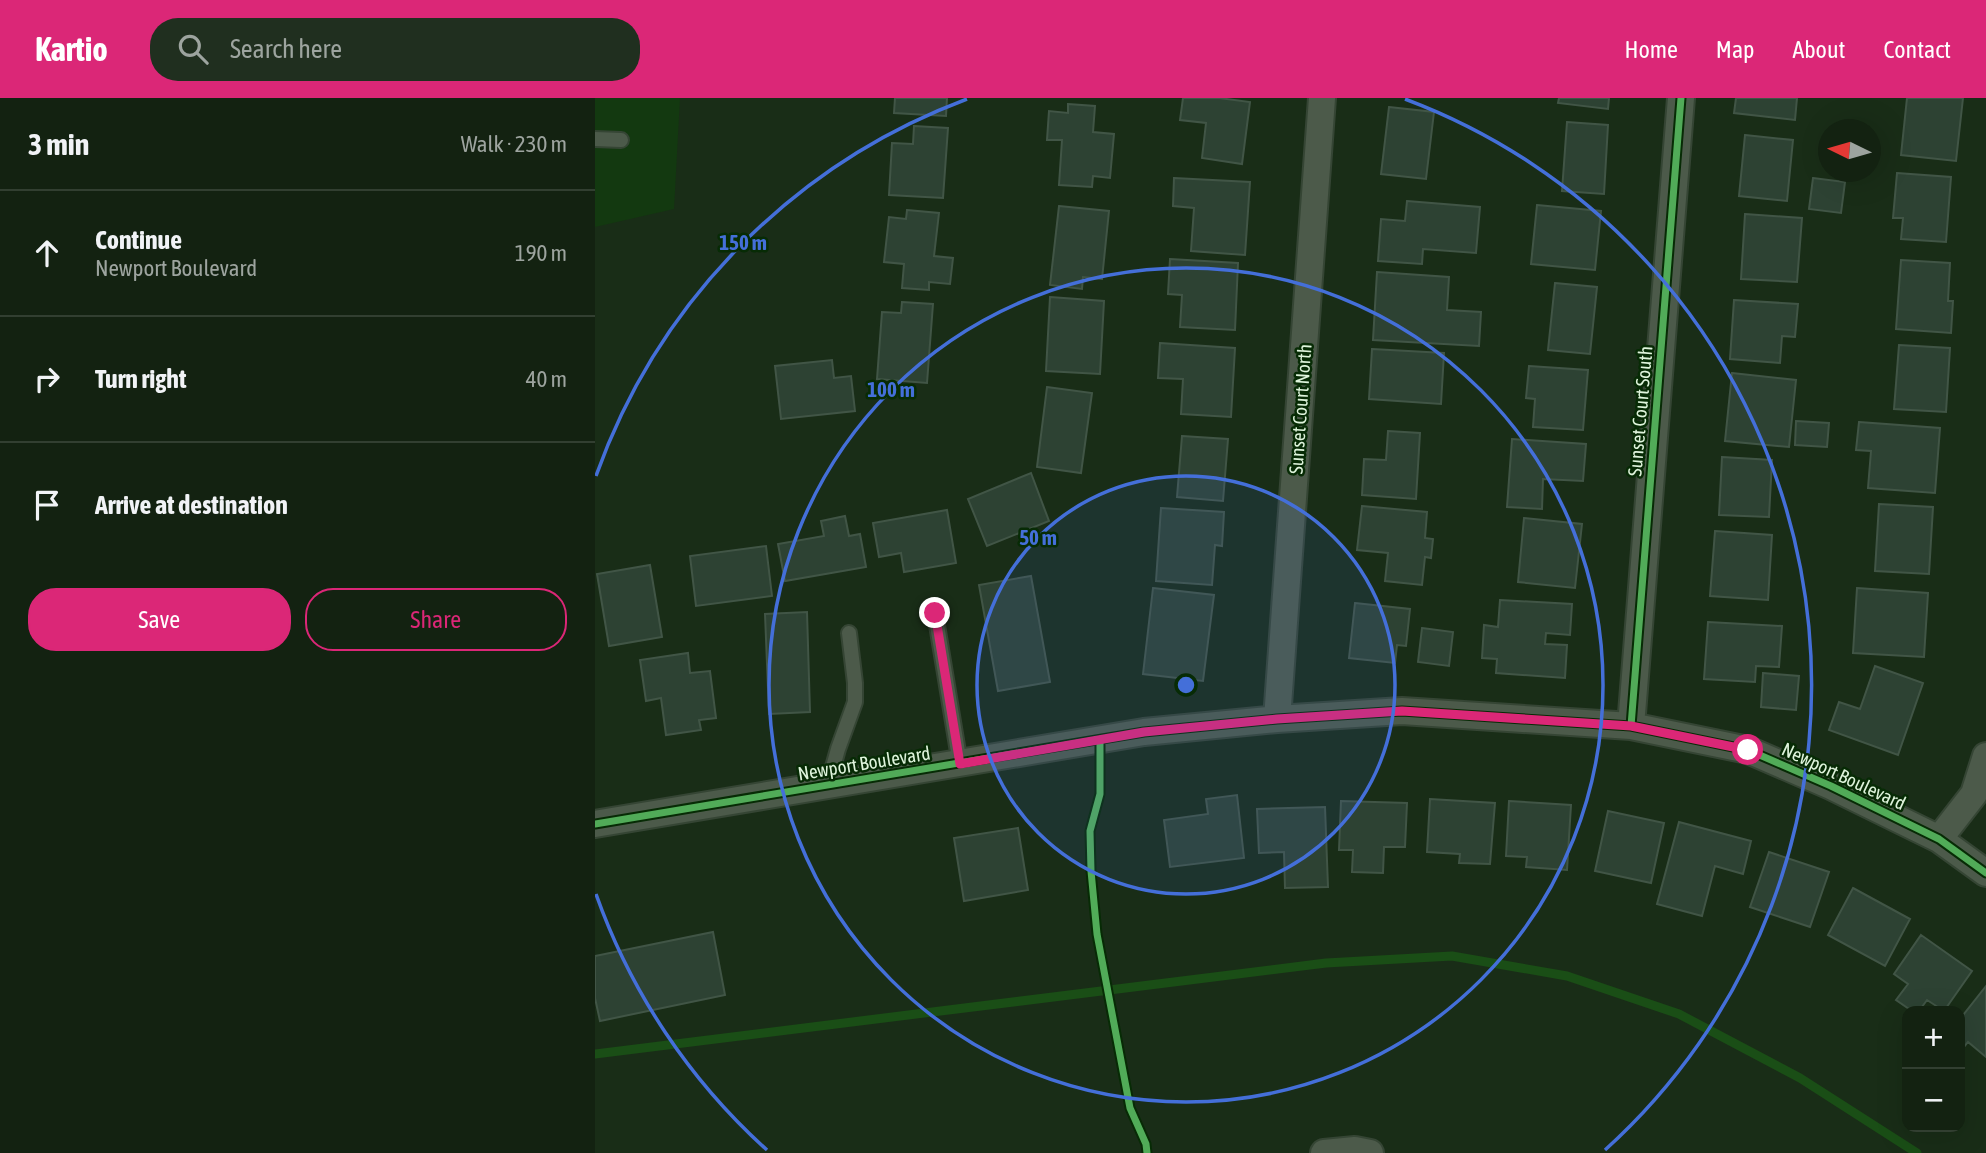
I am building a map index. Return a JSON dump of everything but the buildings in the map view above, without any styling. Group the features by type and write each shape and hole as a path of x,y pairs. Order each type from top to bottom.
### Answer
{"street":[{"name":"Sunset Court North","path":"1277,719 1322,98"},
{"name":"Sunset Court South","path":"1631,726 1681,98"},
{"name":"Newport Boulevard","path":"595,824 1144,732 1277,719 1402,711 1631,726 1748,750 1831,786 1939,839 1986,873"},
{"path":"1939,839 1974,794 1986,756"},
{"path":"1324,1153 1355,1150 1370,1153"}],"lane":[{"path":"595,139 621,141"},
{"path":"935,613 960,764"},
{"path":"828,785 855,702 849,633"}],"shaded area":[{"path":"595,98 680,98 674,209 595,227"}],"waterway":[{"path":"595,1054 1326,963 1452,956 1567,976 1679,1014 1800,1078 1917,1153"}],"cycle path":[{"path":"1631,726 1681,98"},
{"path":"595,824 1144,732 1277,719 1402,711 1631,726 1748,750 1831,786 1939,839 1986,873"},
{"path":"1100,740 1100,794 1090,831 1097,934 1130,1108 1146,1144 1147,1153"}],"route":[{"path":"935,613 960,764 1144,732 1277,719 1402,711 1631,726 1748,750"}]}
